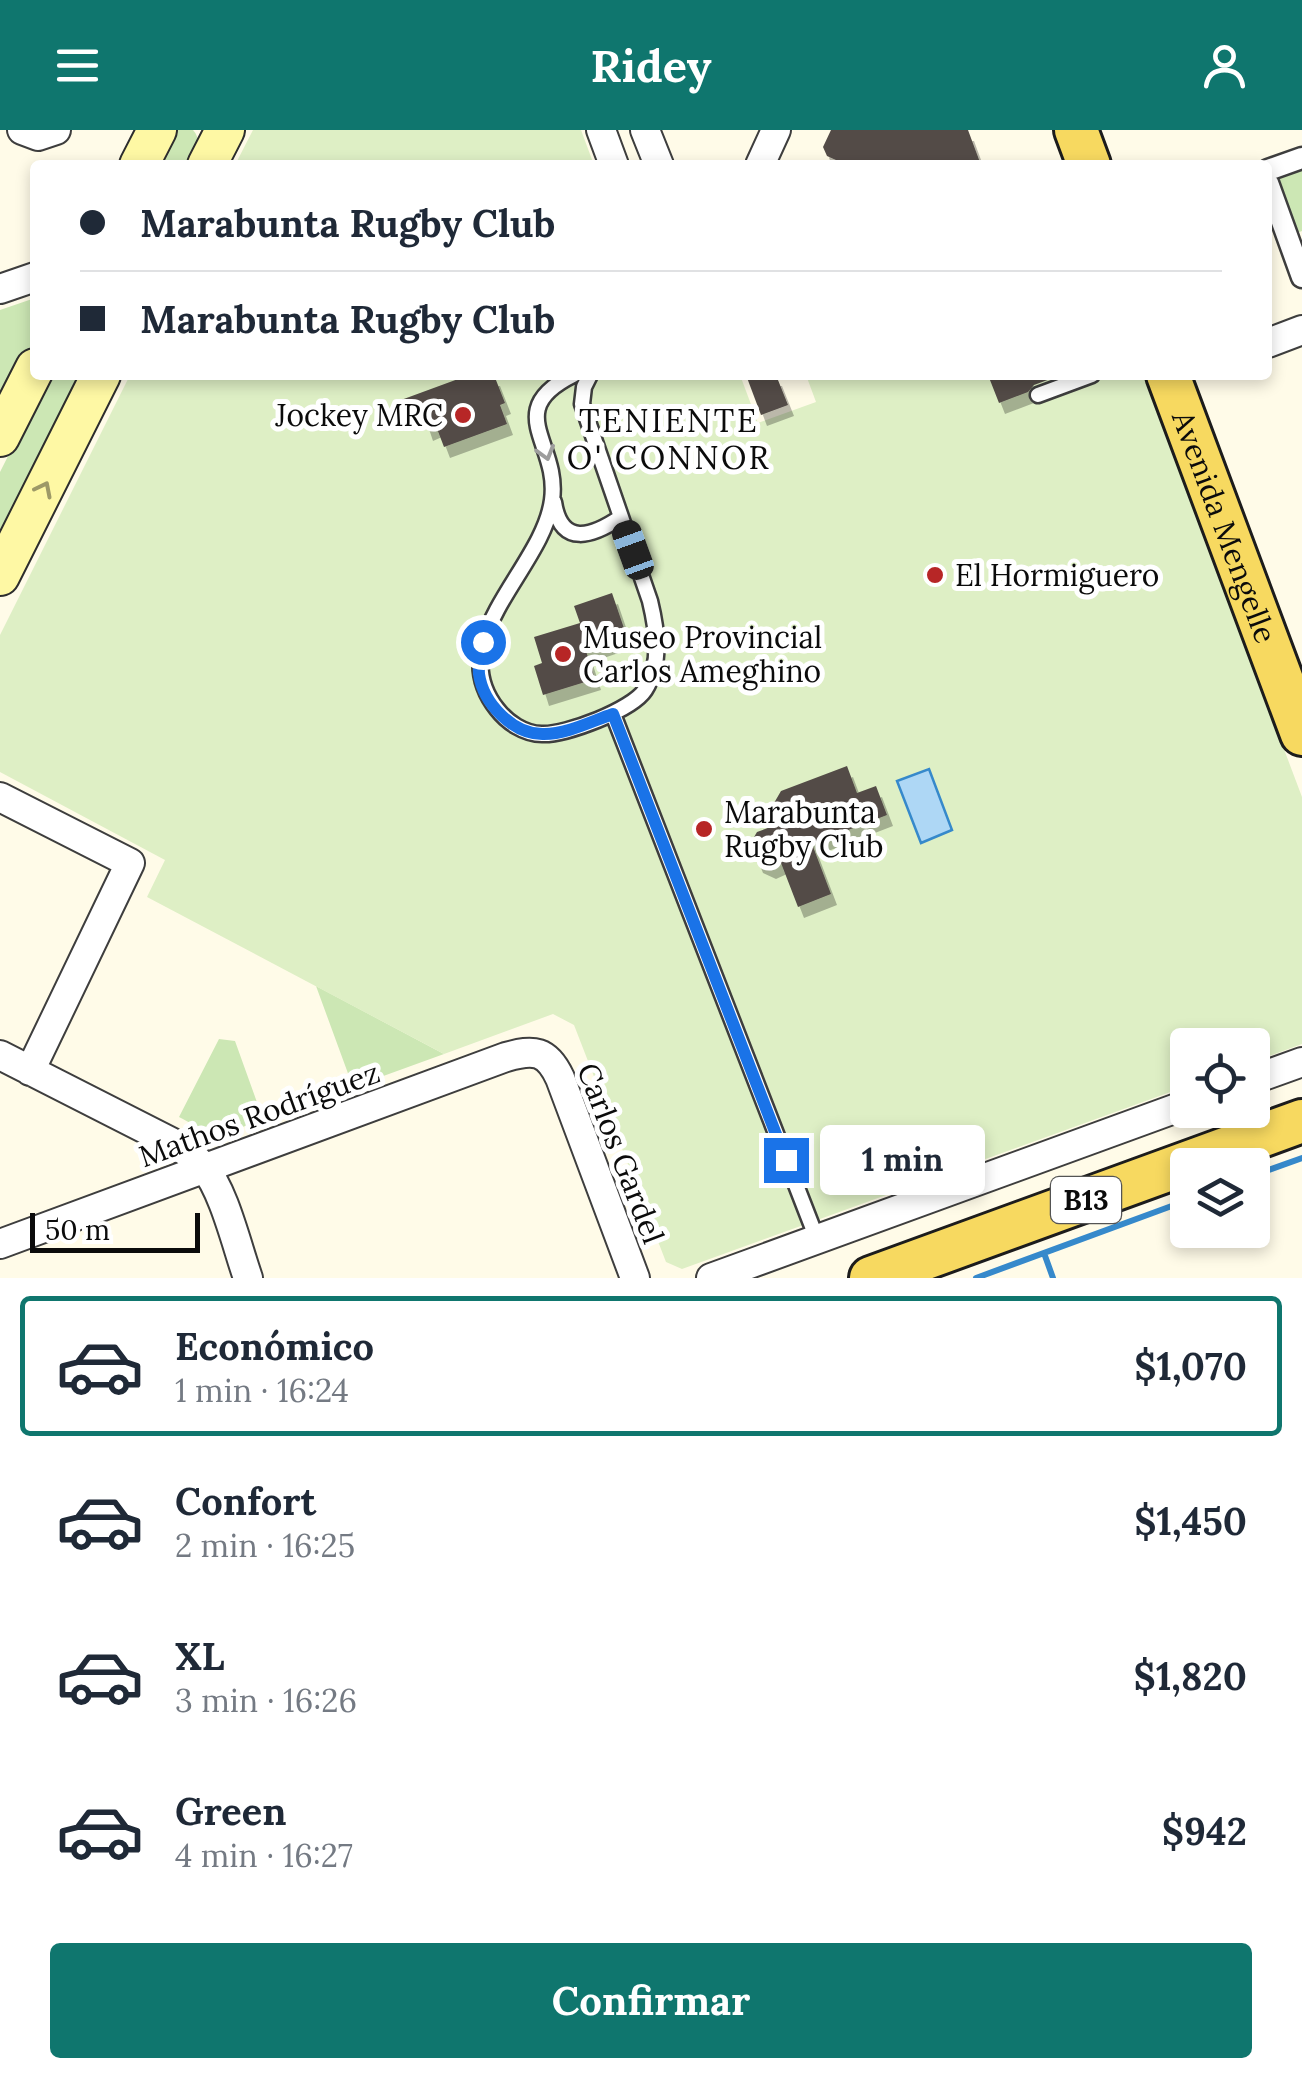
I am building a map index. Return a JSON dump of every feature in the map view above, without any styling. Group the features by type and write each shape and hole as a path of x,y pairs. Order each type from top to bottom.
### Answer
{"main road":[{"path":"142,160 157,130"},
{"path":"210,160 225,130"},
{"path":"1076,130 1087,160"},
{"path":"1106,130 1116,160"},
{"path":"0,438 30,378"},
{"path":"0,576 99,380"},
{"name":"Avenida Mengelle","path":"1180,380 1302,734"},
{"name":"Avenida Mengelle","path":"1181,380 1302,660"},
{"name":"B13","path":"871,1278 1302,1122"}],"street":[{"path":"22,130 38,136 56,130"},
{"path":"601,130 612,160"},
{"path":"646,130 656,160"},
{"path":"762,160 776,130"},
{"path":"1272,169 1302,158"},
{"path":"1272,194 1302,277"},
{"path":"0,289 30,279"},
{"path":"1272,341 1302,330"},
{"path":"0,797 130,864 30,1070"},
{"name":"Mathos Rodríguez","path":"0,1244 506,1057 542,1054"},
{"name":"Carlos Gardel","path":"542,1054 560,1078 635,1278"},
{"path":"0,1055 185,1150 205,1168 218,1191 248,1278"},
{"path":"1270,1074 1302,1062"},
{"path":"711,1278 1170,1111"}],"lane":[{"path":"565,380 548,390 537,408 558,517 567,530 588,535 621,517"},
{"path":"553,491 542,530 483,642 479,673 501,714 528,732 542,734 613,714 638,699 646,689 657,650 650,601 584,414 582,395 588,380"},
{"path":"1038,395 1078,380"},
{"path":"613,714 817,1239"}],"green space":[{"path":"172,130 193,130 196,134 198,147 193,160 155,160"},
{"path":"253,130 581,130 592,160 238,160"},
{"path":"1302,146 1302,231 1278,240 1272,223 1272,160 1262,160"},
{"path":"30,300 30,347 0,406 0,310"},
{"path":"46,380 85,380 0,548 0,472"},
{"name":"Marabunta Rugby Club","path":"128,380 742,380 758,423 816,402 808,380 1145,380 1302,797 1302,1044 1270,1056 1270,1028 1170,1028 1170,1092 682,1269 666,1262 574,1025 553,1014 444,1054 147,897 165,860 0,772 0,635"},
{"path":"316,986 444,1054 353,1087"},
{"path":"219,1039 235,1041 263,1119 221,1133 179,1117"}],"water":[{"path":"929,769 952,830 921,843 897,781"}],"building":[{"path":"831,130 968,130 979,160 836,160 827,156 823,147"},
{"name":"Jockey MRC","path":"455,380 496,380 505,403 500,405 507,424 444,447 436,426 427,430 421,412 407,418 401,400"},
{"path":"748,380 778,380 788,405 761,415"},
{"path":"990,380 1048,380 1028,392 999,403"},
{"path":"612,593 627,637 586,651 595,679 543,695 534,666 542,663 534,637 580,623 574,606"},
{"path":"847,766 857,793 876,786 887,815 812,844 831,894 798,907 781,863 770,868 757,862 750,844 757,832 781,823 774,803 781,791"}],"waterway":[{"path":"1270,1170 1302,1158"},
{"path":"976,1278 1170,1207"},
{"path":"1044,1253 1053,1278"}],"place":[{"name":"Jockey MRC","path":"463,415"},
{"name":"El Hormiguero","path":"935,575"},
{"name":"Museo Provincial Carlos Ameghino","path":"563,654"},
{"name":"Marabunta Rugby Club","path":"704,829"}],"district":[{"name":"TENIENTE O' CONNOR","path":"669,438"}],"route":[{"path":"483,642 479,673 484,688 491,702 514,725 542,734 613,714 786,1160"}]}
